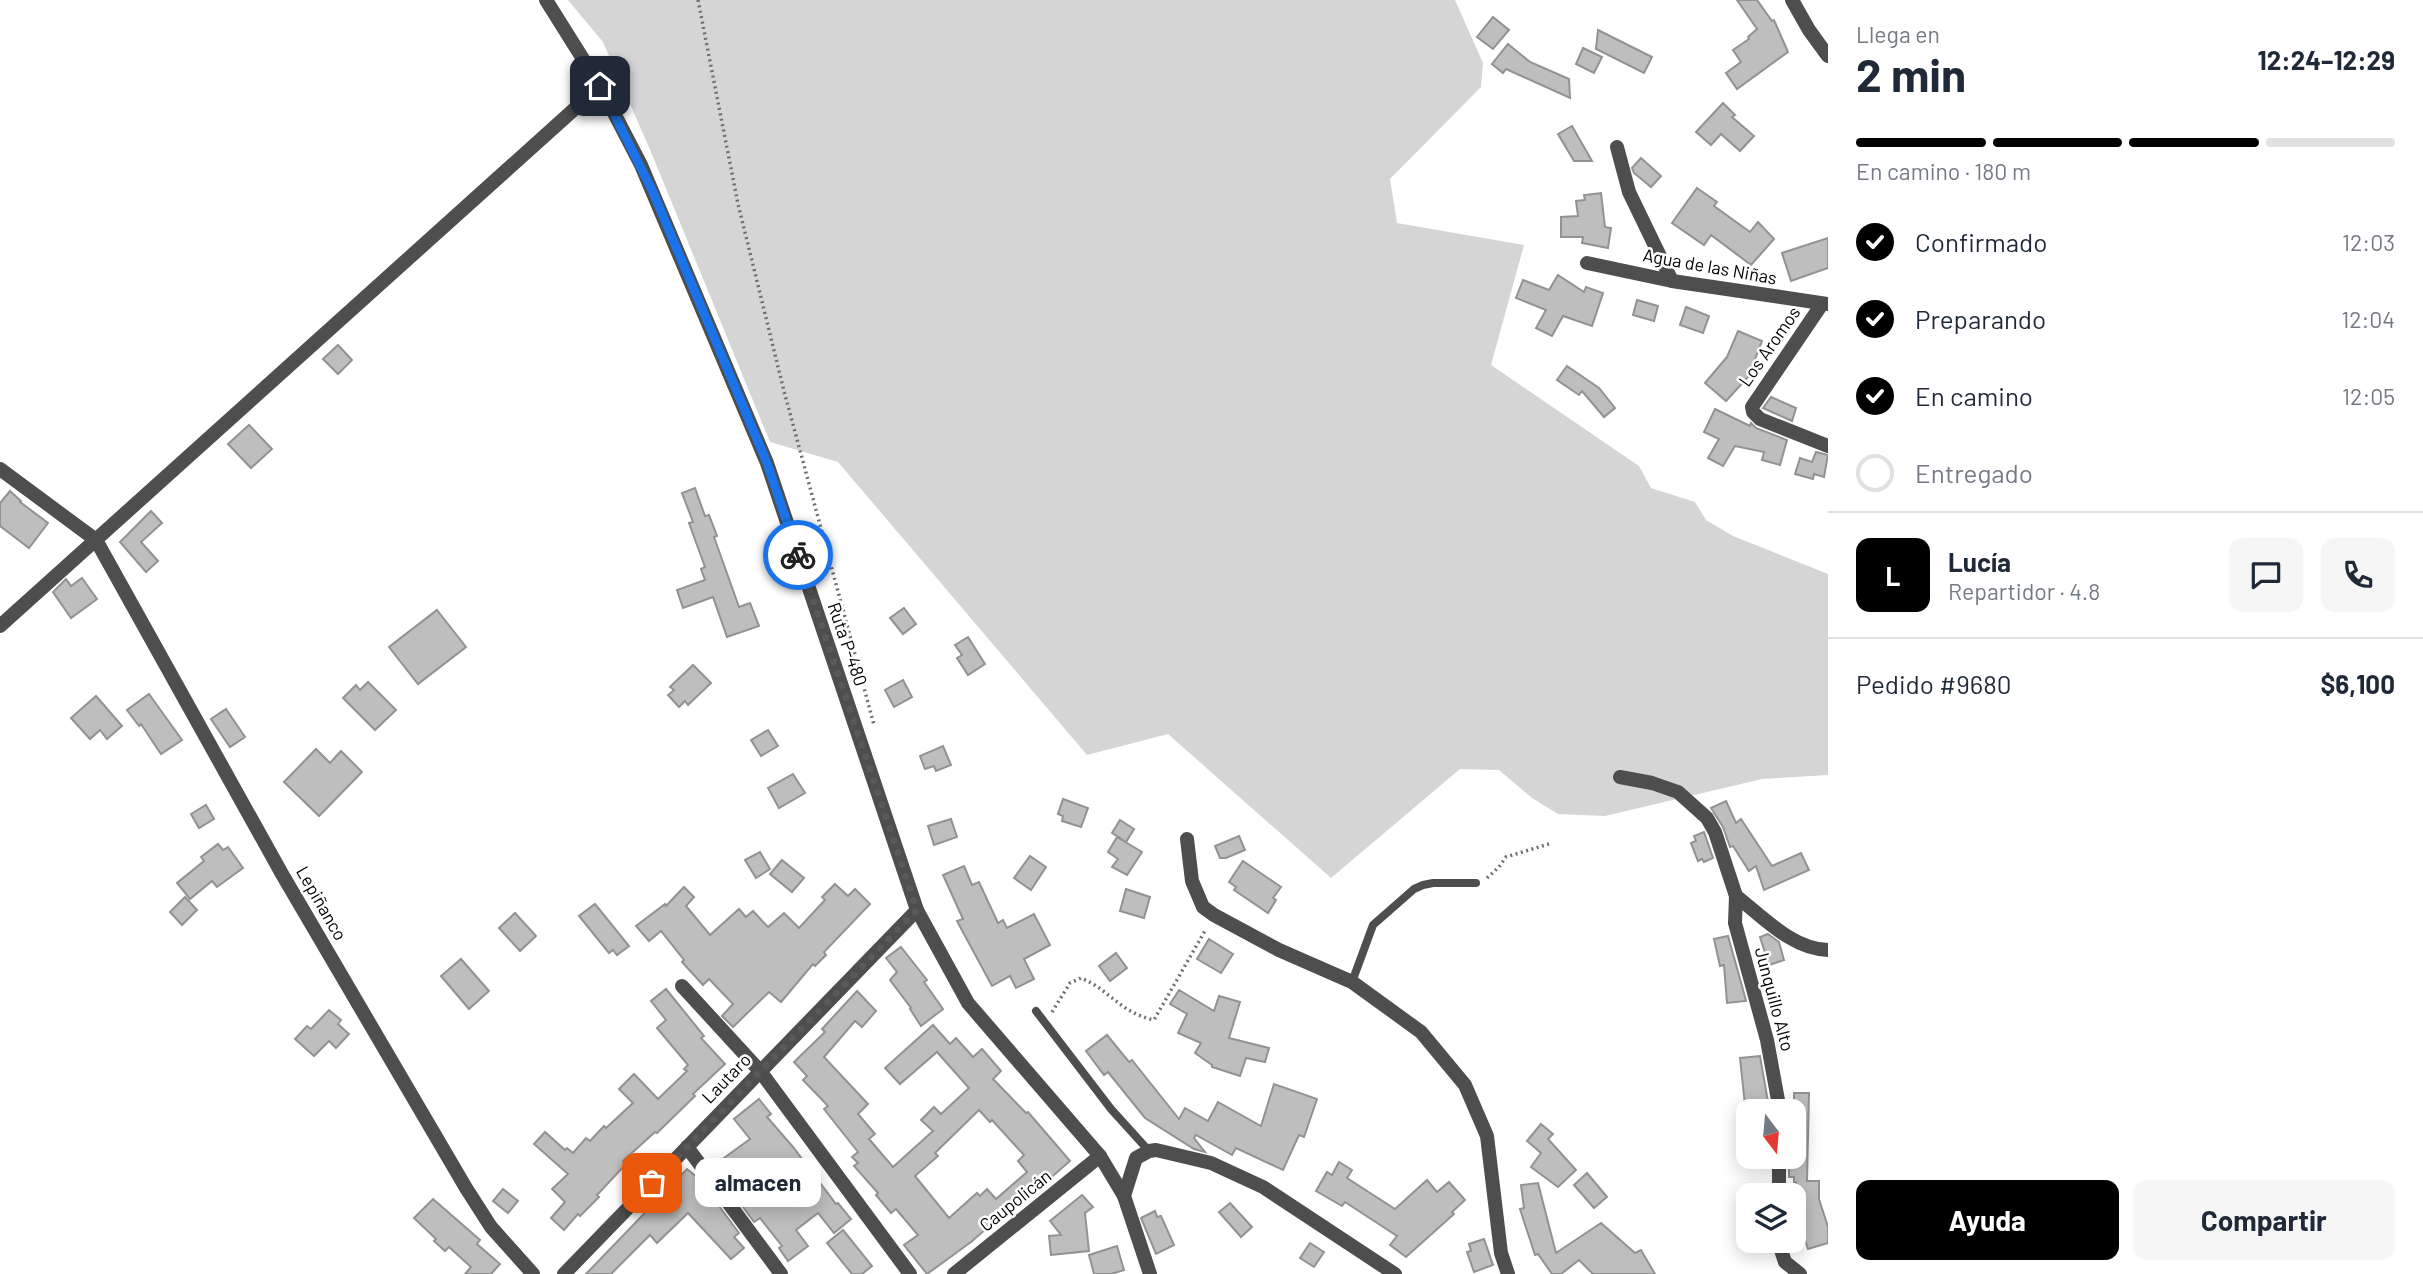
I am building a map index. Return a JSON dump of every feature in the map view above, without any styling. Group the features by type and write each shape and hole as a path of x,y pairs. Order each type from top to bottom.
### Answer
{"street":[{"name":"Ruta P-480","path":"546,0 600,86 641,165 767,463 917,910 968,1003 1100,1156 1124,1196 1150,1274"},
{"path":"1792,0 1828,56"},
{"path":"0,626 600,86"},
{"path":"1617,147 1629,192 1672,281"},
{"name":"Agua de las Niñas","path":"1587,263 1672,281 1825,304"},
{"name":"Los Aromos","path":"1825,304 1752,407 1759,419 1828,446"},
{"path":"0,469 96,540"},
{"name":"Lepiñanco","path":"96,540 282,874 466,1188 491,1227 533,1274"},
{"name":"Junquillo Alto","path":"1620,777 1652,783 1678,792 1707,818 1715,832 1736,896 1735,923 1767,1040 1778,1099"},
{"path":"1187,839 1192,881 1203,907 1279,950 1352,982 1421,1032 1465,1085 1487,1136 1501,1252 1508,1274"},
{"name":"Junquillo Alto","path":"1736,896 1782,933 1804,946 1828,950"},
{"name":"Lautaro","path":"564,1274 917,910"},
{"path":"682,986 760,1071 910,1274"},
{"path":"687,1147 781,1274"},
{"path":"1124,1196 1136,1158 1149,1151 1211,1163 1263,1187 1395,1274"},
{"name":"Caupolicán","path":"954,1274 1100,1156"},
{"path":"1782,1253 1785,1262 1800,1274"}],"lane":[{"path":"1352,982 1373,925 1414,889 1433,883 1476,883"},
{"path":"1036,1011 1111,1109 1149,1151"}],"path":[{"path":"698,0 738,204 791,418 876,731"},
{"path":"1476,883 1487,879 1506,857 1552,843"},
{"path":"1045,1024 1070,983 1082,978 1137,1016 1154,1020 1214,915"}],"shaded area":[{"path":"568,0 1455,0 1483,63 1481,87 1390,179 1397,223 1524,245 1491,365 1639,466 1651,488 1695,502 1706,520 1733,536 1828,574 1828,775 1762,779 1605,816 1558,814 1532,798 1499,770 1460,769 1331,878 1168,734 1087,755 838,462 770,442 603,42"}],"building":[{"path":"1737,0 1757,0 1772,21 1774,20 1788,52 1737,89 1726,73 1741,62 1733,50 1749,39 1757,29"},
{"path":"1493,17 1509,30 1493,49 1477,37"},
{"path":"1598,30 1652,57 1644,73 1596,49"},
{"path":"1508,44 1530,62 1569,79 1570,98 1506,69 1503,73 1492,64"},
{"path":"1583,48 1602,57 1594,73 1576,64"},
{"path":"1723,103 1735,115 1732,117 1754,136 1740,151 1721,134 1711,145 1696,132"},
{"path":"1572,126 1592,161 1574,161 1558,134"},
{"path":"1641,158 1661,176 1651,187 1634,173 1632,168"},
{"path":"1697,188 1717,202 1714,206 1750,232 1758,222 1774,239 1751,265 1711,235 1704,245 1672,223"},
{"path":"1601,193 1605,227 1611,228 1608,248 1582,243 1583,237 1561,237 1561,217 1578,216 1576,201 1585,200 1584,195"},
{"path":"1828,238 1828,268 1791,281 1782,253"},
{"path":"1558,275 1584,292 1586,287 1603,293 1592,326 1563,316 1552,336 1536,328 1546,310 1516,298 1523,280 1549,290"},
{"path":"1637,300 1658,306 1654,321 1633,315"},
{"path":"1686,307 1709,316 1703,333 1680,325"},
{"path":"1738,331 1762,341 1748,377 1726,401 1705,383 1727,357"},
{"path":"338,345 352,360 338,374 323,359"},
{"path":"1567,366 1599,388 1615,408 1604,417 1582,391 1579,395 1557,380"},
{"path":"1771,397 1796,408 1792,421 1763,408"},
{"path":"1715,409 1787,440 1780,465 1762,460 1764,452 1735,446 1723,466 1708,458 1719,439 1704,432"},
{"path":"249,425 272,449 251,468 228,444"},
{"path":"1816,452 1828,455 1824,477 1814,474 1813,479 1795,474 1800,458 1812,462"},
{"path":"695,488 705,516 709,515 717,536 714,537 739,607 750,603 759,626 727,637 713,597 683,608 677,590 705,580 701,569 705,567 689,523 693,522 682,493"},
{"path":"10,491 48,523 29,548 0,526 0,503"},
{"path":"151,511 162,523 141,542 158,561 146,572 120,542"},
{"path":"82,578 97,599 71,618 53,592 66,579 71,586"},
{"path":"904,608 916,624 903,634 890,618"},
{"path":"437,610 466,647 418,684 389,647"},
{"path":"968,637 985,664 968,675 957,658 962,655 955,645"},
{"path":"693,665 711,683 688,705 685,701 679,707 668,695 674,690 670,687"},
{"path":"903,680 912,697 894,707 885,690"},
{"path":"368,682 396,710 375,730 343,698 356,685 360,690"},
{"path":"149,694 182,740 161,754 141,724 139,726 127,710"},
{"path":"96,696 122,726 107,739 100,730 90,739 71,718"},
{"path":"226,709 245,737 230,747 211,719"},
{"path":"768,730 778,746 761,756 751,740"},
{"path":"943,746 951,765 936,771 934,766 925,769 920,756"},
{"path":"316,749 330,763 341,751 362,772 319,816 284,782"},
{"path":"793,774 805,793 779,808 768,788"},
{"path":"1063,799 1088,808 1081,827 1062,821 1063,816 1058,814"},
{"path":"1726,801 1736,823 1741,819 1772,866 1801,853 1809,870 1764,890 1756,866 1749,871 1733,846 1730,847 1723,827 1711,808"},
{"path":"206,805 214,819 199,828 191,814"},
{"path":"951,819 957,837 934,845 928,826"},
{"path":"1120,820 1134,829 1126,842 1112,833"},
{"path":"1704,832 1713,858 1704,862 1702,859 1698,861 1691,843 1696,841 1694,836"},
{"path":"1239,836 1245,850 1220,858 1215,846"},
{"path":"1117,837 1142,852 1127,875 1112,867 1118,859 1108,852"},
{"path":"218,844 223,850 228,847 243,868 217,887 212,881 190,899 177,883 204,861 201,857"},
{"path":"760,852 770,869 756,878 745,860"},
{"path":"1030,856 1046,867 1031,890 1014,878"},
{"path":"782,860 804,878 792,892 770,874"},
{"path":"1243,861 1281,887 1273,898 1276,900 1268,913 1234,890 1236,887 1229,882"},
{"path":"964,866 972,885 979,882 998,923 1003,920 1007,928 1034,914 1050,945 1024,959 1034,979 1016,988 1010,976 992,986 957,921 963,919 943,875"},
{"path":"835,884 848,896 855,889 870,904 781,1002 769,992 733,1027 722,1016 733,1004 709,979 703,985 682,962 684,960 661,931 649,941 636,926 665,904 666,906 684,887 694,897 686,906 710,935 739,909 746,917 753,911 768,927 784,913 799,928 825,900 822,897"},
{"path":"1126,889 1150,897 1144,918 1120,911"},
{"path":"185,897 197,910 182,925 170,912"},
{"path":"595,904 629,946 617,955 613,950 609,953 579,916"},
{"path":"515,913 536,936 520,951 499,928"},
{"path":"1768,934 1779,942 1784,960 1769,965 1760,937"},
{"path":"1728,936 1746,1001 1727,1003 1724,965 1720,966 1714,939"},
{"path":"1209,939 1233,954 1221,973 1197,959"},
{"path":"901,947 927,980 924,982 943,1009 921,1026 890,980 897,972 886,958"},
{"path":"1116,953 1127,968 1110,981 1099,966"},
{"path":"461,959 489,991 469,1009 441,976"},
{"path":"666,989 704,1036 701,1038 725,1064 657,1133 623,1161 626,1164 597,1195 599,1197 564,1230 551,1218 565,1202 552,1189 568,1174 534,1144 545,1132 565,1150 567,1148 573,1153 586,1138 590,1141 633,1103 619,1089 634,1074 658,1099 687,1071 684,1069 688,1065 657,1028 666,1020 651,1001"},
{"path":"1179,990 1214,1011 1219,996 1240,1002 1229,1038 1269,1048 1265,1062 1246,1058 1240,1076 1212,1067 1195,1053 1201,1043 1178,1033 1187,1014 1170,1004"},
{"path":"857,991 876,1011 862,1027 855,1021 824,1057 868,1104 858,1114 875,1134 869,1139 893,1167 933,1131 921,1120 934,1107 941,1114 969,1088 937,1052 900,1084 885,1068 933,1025 950,1044 956,1038 973,1057 982,1049 1001,1071 993,1079 1028,1112 1070,1161 1030,1196 1025,1195 971,1242 927,1274 904,1245 918,1235 896,1209 891,1213 876,1195 878,1193 854,1166 858,1163 852,1157 858,1152 824,1109 828,1106 803,1080 807,1076 794,1062 825,1032 822,1029","holes":["979,1110 990,1122 992,1120 1024,1155 1018,1161 1027,1172 996,1199 987,1189 980,1196 977,1193 949,1218 915,1176 938,1156 935,1153"]},
{"path":"329,1010 341,1020 338,1024 349,1034 336,1048 329,1041 314,1056 295,1039 307,1026 311,1029"},
{"path":"1107,1035 1129,1062 1132,1060 1179,1119 1185,1108 1208,1121 1218,1102 1261,1126 1274,1084 1317,1099 1304,1137 1299,1135 1283,1170 1236,1148 1232,1155 1196,1135 1194,1138 1205,1152 1194,1149 1145,1118 1108,1072 1104,1075 1086,1051"},
{"path":"1760,1056 1767,1099 1744,1099 1740,1058"},
{"path":"1794,1093 1809,1093 1807,1181 1819,1181 1819,1199 1828,1227 1828,1243 1808,1249 1806,1183 1796,1183 1794,1177 1789,1177 1789,1169 1806,1169 1806,1099 1794,1099"},
{"path":"759,1099 771,1114 767,1117 851,1219 834,1233 818,1213 796,1230 808,1246 788,1261 779,1248 782,1246 760,1218 754,1222 713,1166 750,1139 734,1119"},
{"path":"1541,1124 1553,1134 1548,1139 1576,1170 1558,1187 1531,1167 1541,1153 1527,1141"},
{"path":"1339,1162 1352,1170 1347,1178 1395,1209 1427,1180 1437,1192 1449,1182 1465,1200 1452,1212 1454,1214 1406,1257 1390,1245 1397,1236 1345,1202 1342,1206 1316,1191 1327,1172 1332,1175"},
{"path":"687,1169 698,1178 739,1233 734,1237 744,1248 731,1259 688,1213 657,1243 650,1235 611,1274 586,1274"},
{"path":"1587,1173 1607,1197 1594,1208 1574,1185"},
{"path":"1538,1183 1556,1253 1601,1223 1635,1253 1641,1250 1655,1274 1593,1274 1579,1260 1561,1274 1552,1274 1538,1254 1535,1255 1520,1209 1524,1208 1521,1185"},
{"path":"503,1189 518,1201 508,1213 493,1201"},
{"path":"1082,1195 1093,1207 1085,1213 1089,1251 1051,1255 1049,1236 1061,1235 1050,1221"},
{"path":"433,1199 480,1240 477,1244 500,1264 491,1274 465,1274 471,1267 449,1247 445,1251 414,1218"},
{"path":"1230,1203 1252,1227 1241,1237 1219,1212"},
{"path":"1155,1211 1157,1217 1161,1216 1174,1245 1156,1254 1141,1218"},
{"path":"843,1230 872,1266 862,1274 852,1274 827,1243"},
{"path":"1484,1239 1493,1265 1474,1272 1467,1252 1471,1251 1469,1244"},
{"path":"1310,1243 1324,1252 1314,1267 1300,1258"},
{"path":"1117,1246 1124,1270 1111,1274 1094,1274 1089,1255"}],"way so far":[{"path":"652,1183 917,910 798,555"}],"place":[{"name":"almacen","path":"652,1183"}],"route":[{"path":"600,86 652,190 767,463 798,555"}]}
